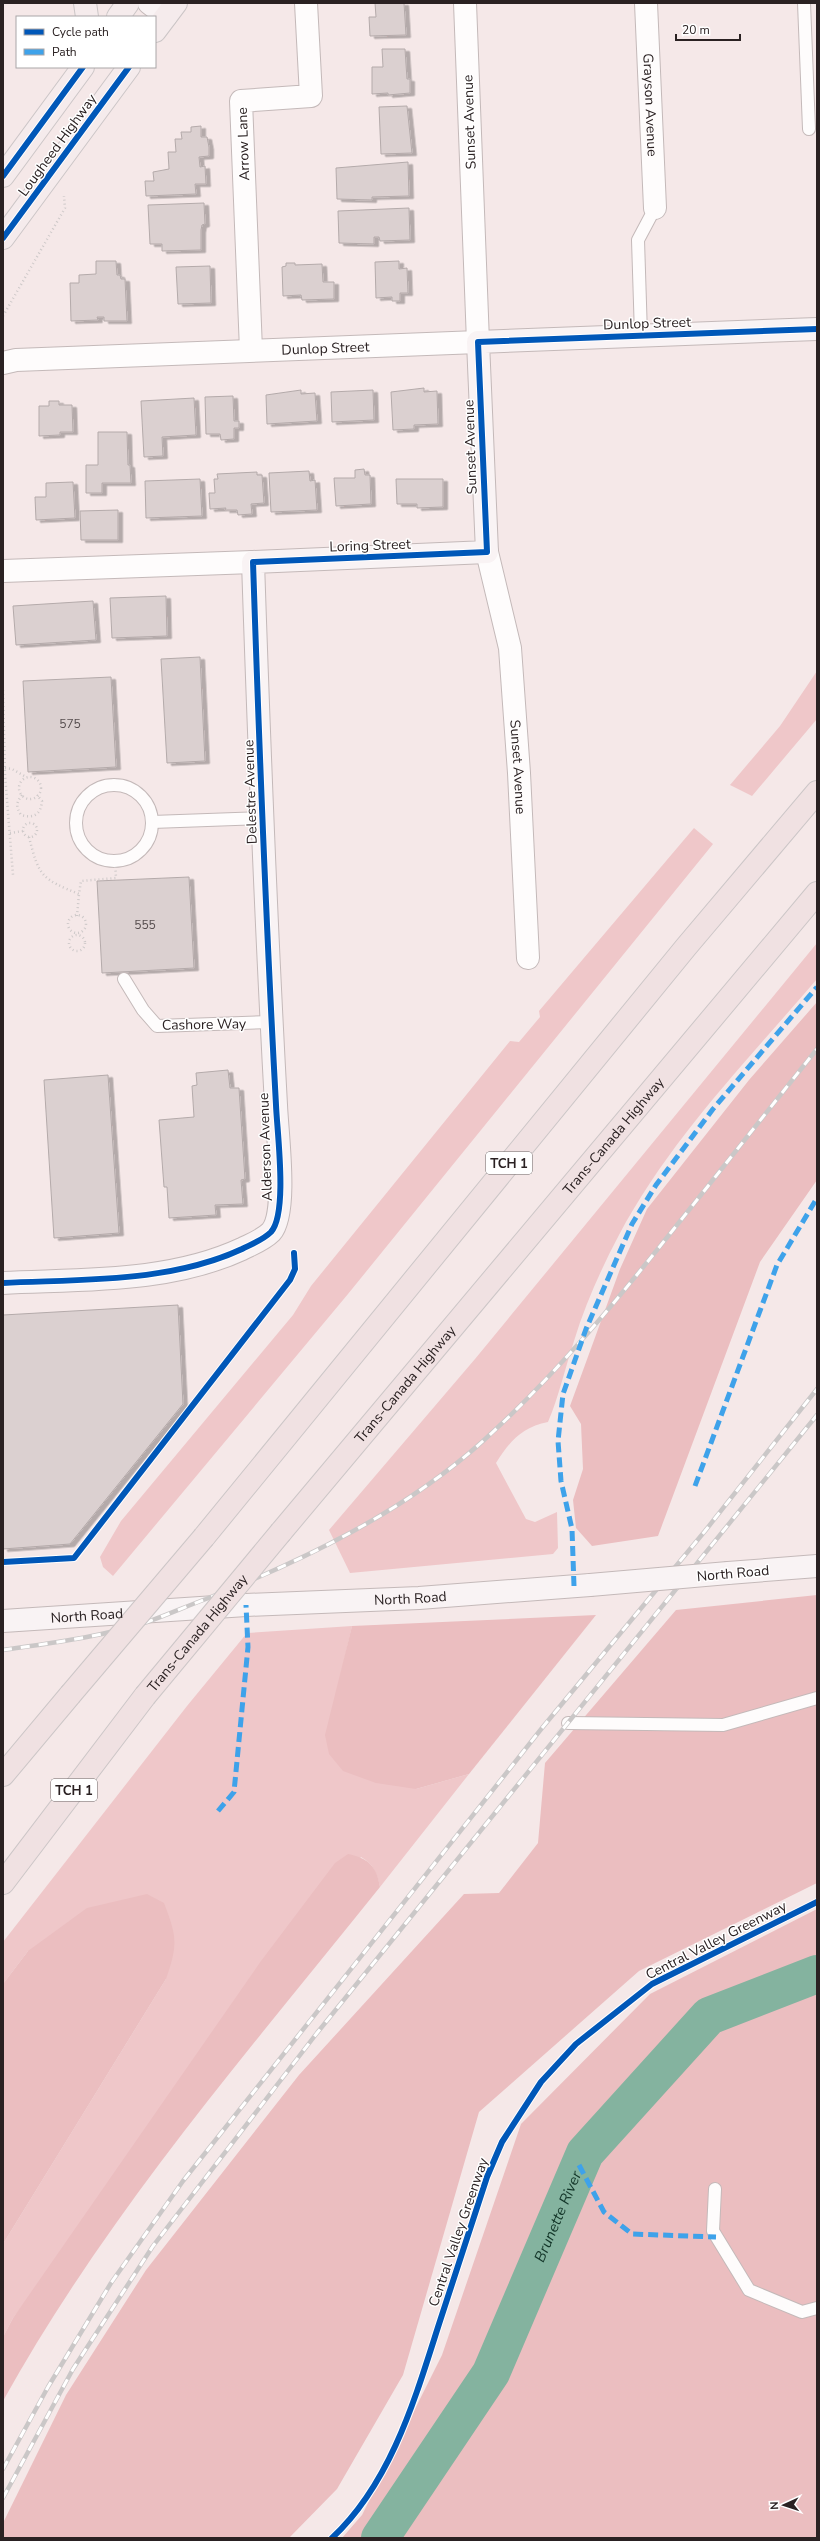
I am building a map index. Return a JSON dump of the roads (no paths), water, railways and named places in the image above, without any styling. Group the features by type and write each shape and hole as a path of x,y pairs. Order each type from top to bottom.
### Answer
{"highway":[{"name":"TCH 1","path":"3,1774 204,1537 686,947 817,792"},
{"name":"Trans-Canada Highway","path":"3,1884 144,1696 817,893"}],"main road":[{"path":"85,3 87,16"},
{"path":"119,16 128,3"},
{"name":"Lougheed Highway","path":"3,176 82,68"},
{"name":"Lougheed Highway","path":"3,238 128,68"}],"street":[{"path":"149,3 166,17"},
{"name":"Arrow Lane","path":"251,350 240,101 311,96 306,3"},
{"name":"Sunset Avenue","path":"465,3 487,552 510,648 519,773 528,958"},
{"name":"Grayson Avenue","path":"646,3 655,208"},
{"name":"Dunlop Street","path":"3,363 16,360 251,350 817,329"},
{"name":"Loring Street","path":"3,571 487,552"},
{"name":"Delestre Avenue","path":"253,562 271,1022"},
{"name":"Alderson Avenue","path":"3,1283 145,1275 177,1270 234,1253 269,1234 275,1227 279,1212 280,1179 271,1022"},
{"name":"North Road","path":"3,1621 246,1604 419,1598 817,1566"}],"lane":[{"path":"804,3 809,129"},
{"path":"641,335 638,240 655,208"},
{"path":"113,784 136,791 145,800 150,810 152,822 150,835 144,847 134,855 115,860 96,856 86,848 79,837 76,825 82,801 101,787 113,784"},
{"path":"152,822 263,818"},
{"name":"Cashore Way","path":"124,978 150,1020 161,1027 271,1022"},
{"path":"568,1723 722,1725 817,1698"},
{"path":"715,2189 713,2231 749,2290 802,2312 817,2308"}],"waterway":[{"name":"Brunette River","path":"380,2538 491,2373 585,2153 709,2016 817,1974"}],"railway":[{"path":"3,1650 112,1632 147,1622 243,1584 316,1551 352,1532 420,1490 452,1467 509,1417 582,1340 651,1258 817,1049"},
{"path":"3,2469 48,2387 111,2283 183,2181 542,1728 705,1531 817,1389"},
{"path":"3,2498 73,2369 153,2246 317,2033 817,1415"}]}
